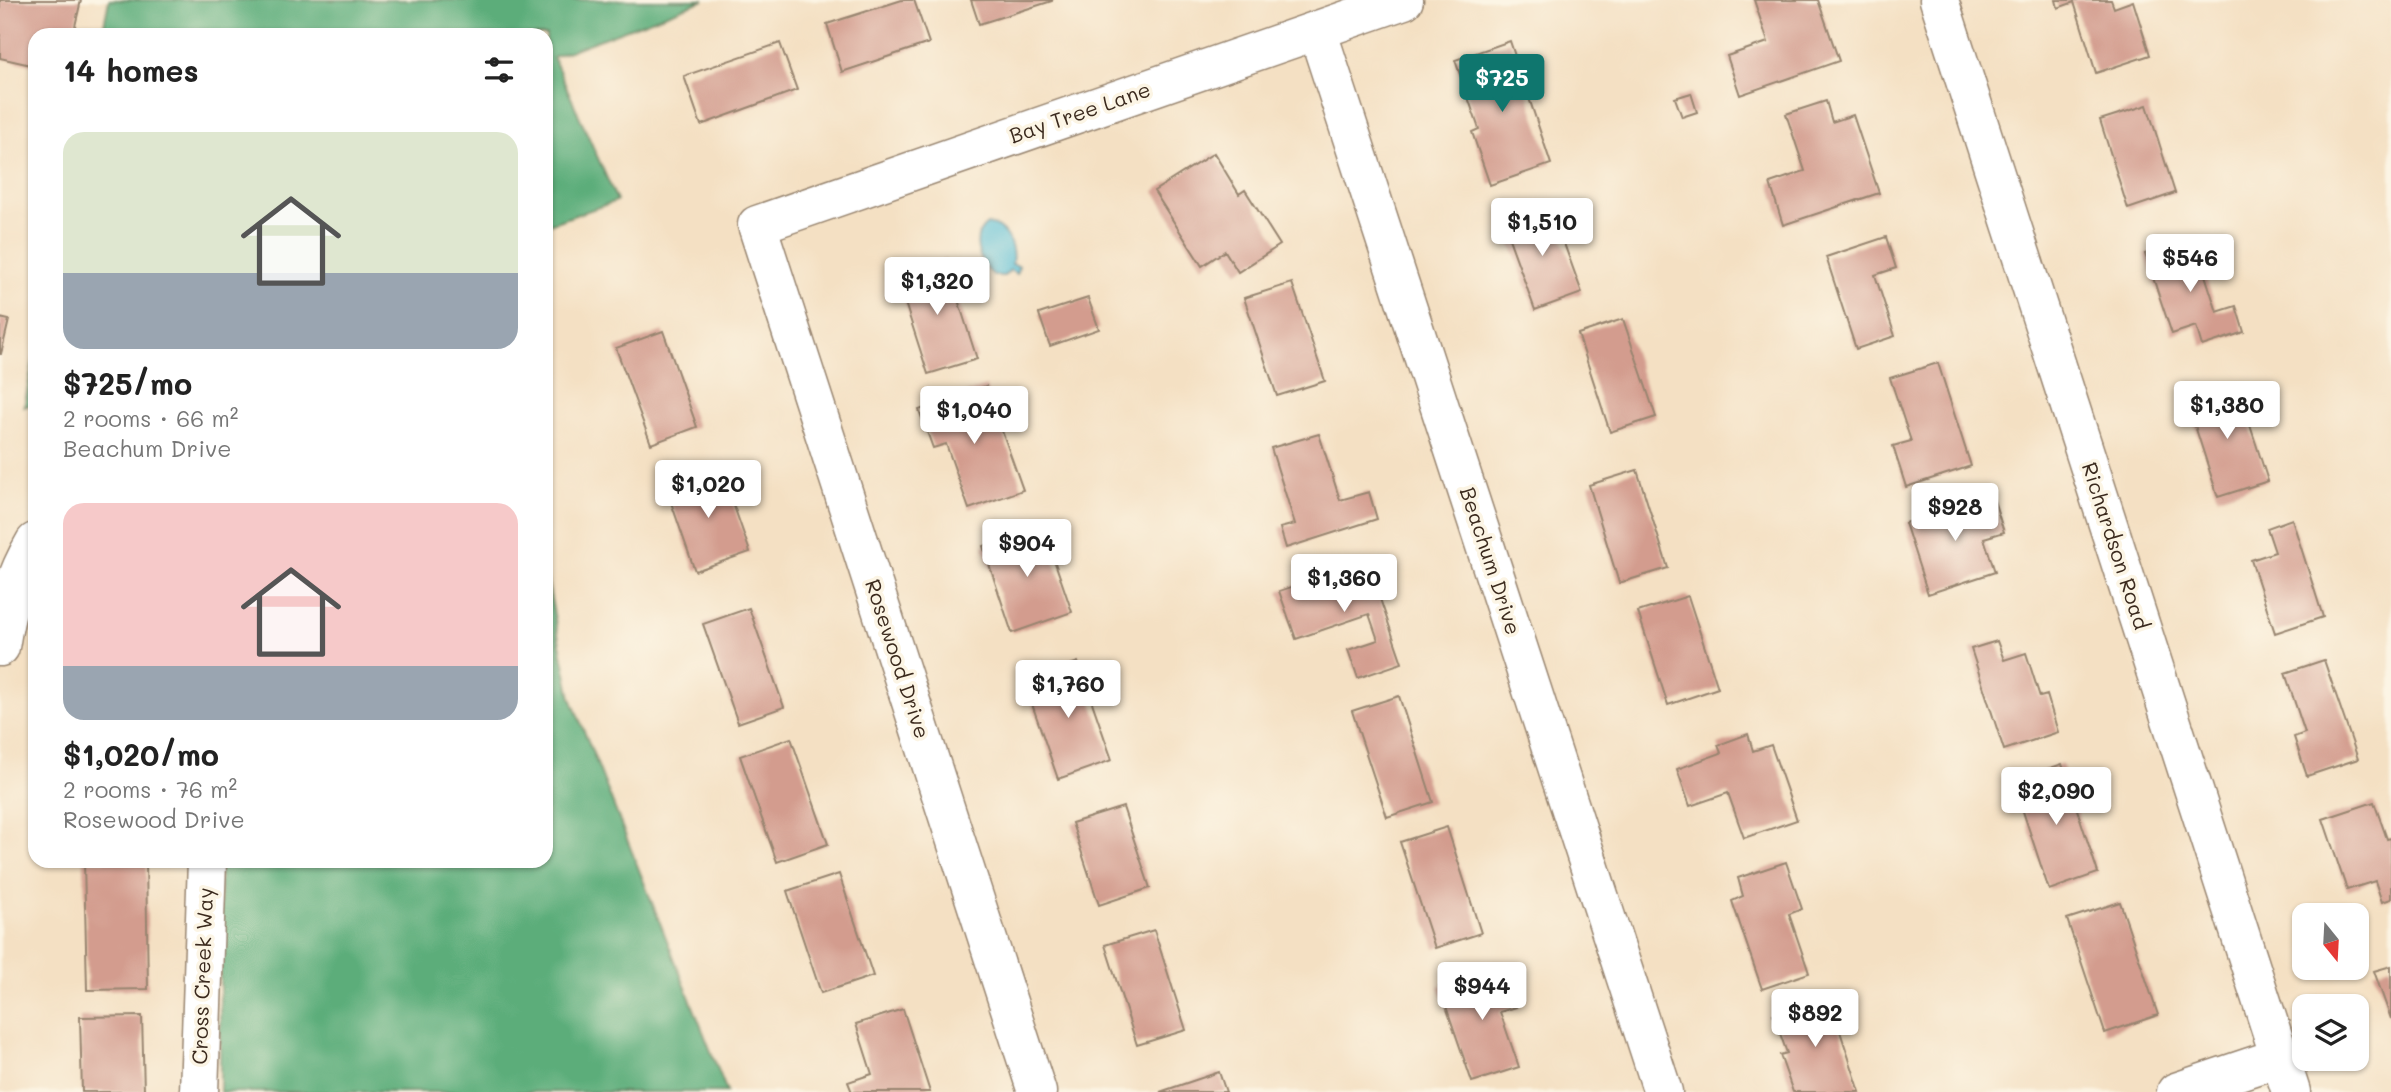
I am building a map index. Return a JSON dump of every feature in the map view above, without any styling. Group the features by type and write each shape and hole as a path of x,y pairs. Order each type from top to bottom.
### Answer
{"street":[{"name":"Bay Tree Lane","path":"757,225 1404,0"},
{"name":"Richardson Road","path":"1939,0 2285,1074"},
{"name":"Beachum Drive","path":"1317,30 1663,1092"},
{"name":"Rosewood Drive","path":"757,225 1037,1092"},
{"path":"0,647 7,604 28,554"},
{"name":"Cross Creek Way","path":"199,1092 207,868"},
{"path":"2176,1092 2285,1074"}],"green space":[{"path":"109,0 704,0 553,57 553,28 103,28"},
{"path":"553,57 617,201 553,223"},
{"path":"28,387 28,406 24,407"},
{"path":"553,609 571,698 727,1092 220,1092 220,868 553,868"}],"water":[{"path":"987,224 999,229 1008,238 1012,264 1019,266 1016,274 1010,270 1004,276 994,276 984,264 977,243 978,236"}],"building":[{"path":"0,0 81,0 75,28 28,28 28,64 0,58"},
{"path":"902,0 914,0 929,43 842,72 827,24"},
{"path":"971,0 1052,0 1052,1 979,24"},
{"path":"1754,0 1818,0 1839,61 1740,95 1727,56 1768,42"},
{"path":"2056,0 2111,0 2114,8 2133,1 2150,55 2096,73 2074,2 2058,8"},
{"path":"1510,41 1551,164 1490,185 1472,132 1479,129 1455,60"},
{"path":"780,43 797,90 701,125 684,76"},
{"path":"1691,93 1697,112 1682,117 1675,98"},
{"path":"1826,101 1832,122 1853,115 1879,193 1783,225 1770,183 1805,171 1786,114"},
{"path":"2147,105 2175,193 2128,209 2100,120"},
{"path":"1214,153 1239,194 1245,190 1280,245 1238,272 1225,251 1202,266 1154,191"},
{"path":"1550,205 1582,293 1535,310 1503,222"},
{"path":"1886,237 1896,268 1875,275 1895,336 1856,349 1826,257"},
{"path":"2193,238 2217,312 2236,306 2244,332 2202,346 2196,326 2172,334 2145,254"},
{"path":"945,259 977,359 928,374 896,275"},
{"path":"1292,283 1325,381 1277,396 1244,298"},
{"path":"1088,298 1099,329 1050,346 1039,314"},
{"path":"0,318 9,320 1,354 0,354"},
{"path":"1623,319 1656,417 1610,432 1578,334"},
{"path":"663,331 697,427 651,444 616,348"},
{"path":"1938,363 1971,466 1906,487 1893,446 1911,441 1890,378"},
{"path":"2237,385 2268,481 2218,497 2187,401"},
{"path":"986,386 1023,490 969,509 946,444 933,448 919,410"},
{"path":"1319,434 1340,500 1369,492 1377,519 1286,548 1280,528 1295,524 1271,448"},
{"path":"721,469 750,552 695,571 666,488"},
{"path":"1637,470 1668,568 1619,583 1589,485"},
{"path":"1992,494 2004,532 1984,538 1995,572 1928,594 1905,523"},
{"path":"2292,519 2323,617 2275,633 2251,560 2275,552 2267,528"},
{"path":"1042,525 1072,612 1012,633 983,546"},
{"path":"1367,561 1402,663 1358,678 1348,650 1378,640 1369,614 1296,639 1279,591"},
{"path":"1688,596 1718,688 1668,705 1638,612"},
{"path":"749,608 784,707 738,723 703,624"},
{"path":"1997,641 2004,660 2026,653 2040,697 2047,695 2058,732 2004,750 1971,649"},
{"path":"2324,660 2358,759 2307,776 2294,737 2305,733 2285,673"},
{"path":"1078,662 1112,760 1058,779 1024,681"},
{"path":"1399,696 1433,802 1387,817 1352,711"},
{"path":"1748,734 1753,751 1771,745 1797,820 1744,838 1728,793 1690,806 1677,769 1721,753 1718,745"},
{"path":"791,738 828,844 777,862 740,756"},
{"path":"2062,764 2098,873 2049,890 2013,781"},
{"path":"2374,802 2387,839 2391,838 2391,899 2382,902 2375,881 2347,890 2323,819"},
{"path":"1123,807 1150,888 1099,905 1072,823"},
{"path":"1447,827 1481,933 1435,948 1400,842"},
{"path":"1786,862 1802,909 1789,914 1809,973 1762,989 1732,901 1743,896 1738,878"},
{"path":"84,868 146,868 148,989 87,990"},
{"path":"839,874 873,976 821,993 787,891"},
{"path":"2120,902 2158,1015 2105,1033 2067,919"},
{"path":"1154,930 1186,1030 1137,1045 1105,945"},
{"path":"1501,966 1516,1007 1500,1012 1519,1067 1472,1082 1439,986"},
{"path":"2391,966 2391,1019 2374,971"},
{"path":"1828,995 1860,1092 1793,1092 1780,1055 1787,1053 1773,1014"},
{"path":"903,1009 930,1092 852,1092 848,1082 872,1074 856,1024"},
{"path":"142,1016 144,1092 82,1092 80,1017"},
{"path":"1219,1072 1226,1092 1160,1092"}]}
